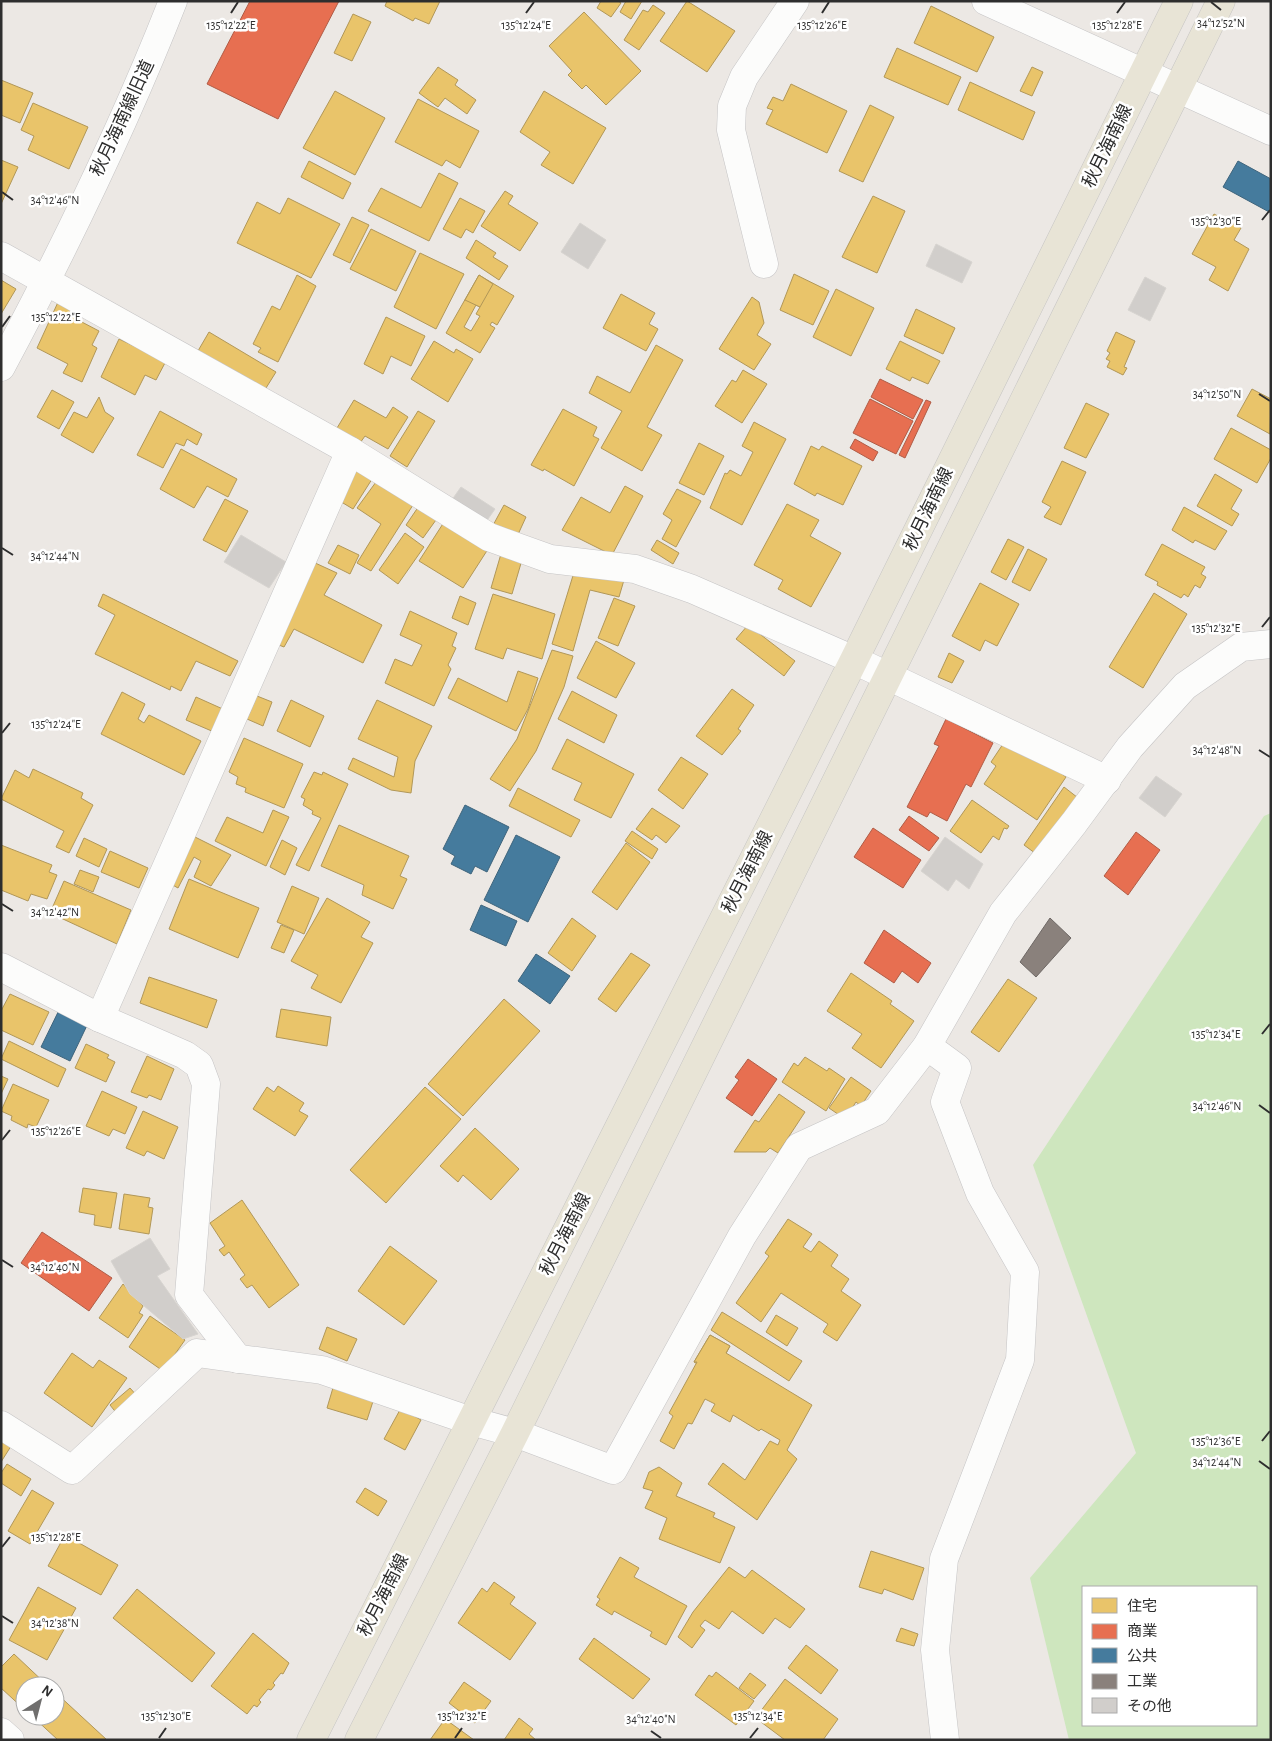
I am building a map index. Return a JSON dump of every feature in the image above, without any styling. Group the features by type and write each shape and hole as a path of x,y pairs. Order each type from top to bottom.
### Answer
{"main road":[{"name":"秋月海南線","path":"311,1740 854,660 1179,1"},
{"path":"359,1740 515,1433 1222,1"}],"street":[{"name":"秋月海南線旧道","path":"1,367 47,281 156,46 173,1"},
{"path":"764,264 731,130 732,106 744,77 795,1"},
{"path":"986,1 1271,131"},
{"path":"1,256 350,451 489,537 550,558 635,570 692,589 854,660 1107,780"},
{"path":"100,1018 350,451"},
{"path":"1,1424 72,1470 197,1353 322,1370 471,1421 515,1433 613,1470 742,1236 799,1147 877,1111 927,1046 1003,913 1107,780 1130,746 1185,686 1241,648 1271,644"},
{"path":"1,967 100,1018 185,1055 199,1065 206,1084 189,1295 238,1359"},
{"path":"927,1046 956,1068 945,1102 980,1193 1025,1272 1020,1360 944,1559 935,1650 945,1740"},
{"path":"1,1732 10,1740"}],"green space":[{"path":"1271,813 1271,1740 1069,1740 1030,1578 1136,1453 1033,1165 1264,816"}],"building: 住宅":[{"path":"387,1 440,1 429,24 415,18 413,21 385,6"},
{"path":"601,1 618,1 621,3 611,17 597,8"},
{"path":"626,1 642,1 631,19 620,12"},
{"path":"687,1 735,31 707,72 660,41"},
{"path":"653,5 665,13 639,50 624,40 643,10 648,12"},
{"path":"931,6 994,37 977,72 914,43"},
{"path":"584,12 641,71 606,105 586,85 582,89 568,75 572,71 549,46"},
{"path":"353,14 371,22 352,61 334,53"},
{"path":"897,48 961,77 948,105 884,77"},
{"path":"438,67 458,80 455,85 476,100 467,114 445,98 438,107 419,93"},
{"path":"1032,67 1043,72 1032,96 1020,91"},
{"path":"1,80 33,93 20,123 1,115"},
{"path":"970,82 1035,112 1023,140 958,110"},
{"path":"791,84 847,111 827,153 766,124 773,110 767,108 773,97 783,101"},
{"path":"335,91 385,118 355,175 303,148"},
{"path":"544,91 606,128 573,184 541,165 550,152 520,132"},
{"path":"418,99 479,131 460,168 446,160 442,166 395,142"},
{"path":"33,103 88,127 69,169 28,150 34,136 21,130"},
{"path":"870,105 894,117 863,182 839,171"},
{"path":"1,160 18,167 1,204"},
{"path":"309,161 351,183 343,199 301,177"},
{"path":"439,173 458,183 429,241 368,211 381,188 421,208"},
{"path":"505,191 513,196 508,204 538,223 520,251 481,226"},
{"path":"873,196 905,211 877,273 842,257"},
{"path":"288,198 340,224 311,278 237,243 257,202 280,214"},
{"path":"460,198 485,211 473,233 466,229 461,238 443,229"},
{"path":"1214,214 1241,228 1234,240 1249,249 1228,291 1209,280 1216,267 1192,254"},
{"path":"352,217 369,225 350,263 333,255"},
{"path":"371,229 416,251 396,291 350,269"},
{"path":"476,240 496,253 493,257 508,266 499,280 466,258"},
{"path":"420,253 464,274 436,329 394,307"},
{"path":"794,274 829,291 813,325 780,310"},
{"path":"297,275 316,286 278,362 258,352 261,348 253,344 272,306 280,310"},
{"path":"479,275 514,296 497,325 492,322 490,325 495,328 480,353 446,333","holes":["476,305 480,307 476,314 480,316 471,331 464,327"]},
{"path":"479,275 493,284 480,307 465,300"},
{"path":"1,280 16,289 1,314"},
{"path":"836,289 874,308 851,356 813,337"},
{"path":"621,294 655,313 649,324 658,329 646,351 603,328"},
{"path":"752,297 759,302 764,323 757,335 771,344 754,370 719,349"},
{"path":"59,300 81,310 78,320 99,331 92,345 97,348 82,382 63,373 68,364 37,348"},
{"path":"916,309 955,328 943,354 904,336"},
{"path":"386,317 425,336 411,366 391,356 383,374 364,364"},
{"path":"209,332 276,372 261,396 195,356"},
{"path":"1116,332 1135,341 1124,367 1127,368 1123,375 1107,367 1110,361 1106,359 1110,353 1107,351"},
{"path":"119,339 166,361 156,380 145,375 135,395 101,377"},
{"path":"434,341 454,353 456,349 473,359 448,402 411,379"},
{"path":"900,341 940,361 928,384 912,377 910,381 886,369"},
{"path":"656,345 683,360 647,427 662,435 642,471 601,448 622,411 589,393 597,376 630,393"},
{"path":"743,370 767,384 742,423 715,406 732,380 736,382"},
{"path":"1252,389 1271,399 1270,434 1237,416"},
{"path":"52,390 74,402 59,429 37,417"},
{"path":"99,397 105,412 114,418 93,453 61,435 74,412 87,418"},
{"path":"354,400 386,418 393,407 408,417 388,449 365,436 360,443 337,428"},
{"path":"1086,403 1109,414 1086,458 1064,448"},
{"path":"563,409 597,427 593,436 599,439 574,486 544,469 543,471 531,465"},
{"path":"160,411 202,434 197,445 187,439 184,446 176,443 163,468 137,455"},
{"path":"418,411 435,421 407,467 390,456"},
{"path":"754,422 786,439 742,525 710,508 725,473 727,474 730,470 741,476 753,452 742,446"},
{"path":"1231,428 1271,450 1271,458 1257,483 1214,459"},
{"path":"699,443 724,456 704,495 679,483"},
{"path":"811,446 819,450 822,446 862,466 843,505 817,493 815,496 794,484"},
{"path":"181,449 237,479 228,497 207,486 194,508 160,489"},
{"path":"1062,461 1086,472 1061,525 1044,517 1051,507 1042,502"},
{"path":"354,468 374,476 353,509 338,500"},
{"path":"1215,474 1242,490 1231,509 1239,514 1232,526 1197,506"},
{"path":"376,482 413,505 371,571 357,563 381,524 357,508"},
{"path":"625,486 643,496 612,555 562,530 581,497 610,513"},
{"path":"677,489 701,501 676,547 662,539 672,520 663,514"},
{"path":"225,499 248,511 226,552 203,540"},
{"path":"423,500 441,513 423,538 406,525"},
{"path":"787,504 819,520 810,536 841,553 811,607 778,589 783,580 754,565"},
{"path":"504,505 526,517 515,541 491,529"},
{"path":"1184,507 1227,531 1215,550 1195,540 1193,543 1172,530"},
{"path":"446,519 490,546 463,588 419,561"},
{"path":"405,533 424,547 398,584 379,570"},
{"path":"1008,539 1024,547 1006,580 991,572"},
{"path":"657,540 679,553 673,564 651,550"},
{"path":"1162,544 1205,567 1201,574 1206,577 1200,588 1195,585 1188,597 1184,594 1181,598 1157,585 1158,582 1145,575"},
{"path":"338,545 359,555 350,574 328,563"},
{"path":"503,547 524,553 512,594 491,588"},
{"path":"1028,549 1047,559 1030,591 1012,582"},
{"path":"313,562 337,573 324,595 382,625 363,663 294,629 284,647 271,642"},
{"path":"575,569 624,580 619,597 590,590 573,651 552,644"},
{"path":"980,583 1019,604 997,646 985,640 980,651 952,636"},
{"path":"1154,593 1187,614 1143,688 1109,667"},
{"path":"103,594 238,661 230,676 196,661 181,691 171,686 170,690 95,654 115,615 98,606"},
{"path":"493,594 555,614 542,659 507,648 503,659 475,649"},
{"path":"460,596 476,603 468,625 452,618"},
{"path":"614,598 635,606 618,646 598,638"},
{"path":"410,611 457,633 452,646 456,648 448,665 451,669 434,706 385,683 395,659 412,666 422,645 400,635"},
{"path":"748,625 795,661 784,676 736,639"},
{"path":"596,641 635,663 616,698 577,678"},
{"path":"552,650 573,656 564,687 536,751 510,791 490,779 517,739"},
{"path":"949,653 964,661 952,683 938,677"},
{"path":"518,671 538,678 528,709 516,731 448,698 458,678 507,702"},
{"path":"732,689 754,705 738,729 741,731 722,755 696,736"},
{"path":"572,691 617,715 604,743 558,719"},
{"path":"122,692 145,704 138,719 144,723 149,715 201,741 184,775 101,734"},
{"path":"257,696 272,702 263,726 247,719"},
{"path":"196,697 225,710 214,732 186,720"},
{"path":"291,700 324,716 310,747 277,731"},
{"path":"377,700 432,726 415,761 411,793 391,790 348,769 353,758 394,777 398,757 358,739"},
{"path":"1009,735 1066,777 1037,820 984,784 996,766 991,762"},
{"path":"244,738 303,764 284,808 245,792 246,788 236,784 238,777 229,772"},
{"path":"567,739 634,774 611,818 574,800 582,783 552,769"},
{"path":"681,757 708,774 683,809 658,790"},
{"path":"33,769 83,793 81,798 93,805 69,853 56,847 64,831 1,799 15,770 29,778"},
{"path":"314,772 322,775 323,772 348,784 309,871 296,865 321,818 312,814 313,811 303,805 305,799 301,797"},
{"path":"1064,787 1082,801 1043,859 1024,845"},
{"path":"518,788 580,820 571,837 509,806"},
{"path":"972,800 1009,826 1007,829 1004,828 999,840 993,836 981,853 950,831"},
{"path":"652,808 680,826 666,843 656,835 652,840 636,829"},
{"path":"273,810 289,817 266,866 215,841 227,817 263,833"},
{"path":"339,825 409,856 400,876 407,879 393,909 362,895 364,885 321,866"},
{"path":"632,831 658,849 652,859 625,841"},
{"path":"187,833 231,855 211,886 194,877 201,861 194,857 178,888 162,879"},
{"path":"84,838 107,849 99,867 76,856"},
{"path":"282,840 297,848 285,875 270,867"},
{"path":"626,843 650,862 617,910 592,892"},
{"path":"1,845 52,865 49,872 57,875 47,899 31,894 28,901 1,890"},
{"path":"110,851 148,868 139,888 101,872"},
{"path":"80,870 99,877 93,892 74,884"},
{"path":"189,879 259,908 238,958 169,929"},
{"path":"64,881 131,910 117,944 50,913"},
{"path":"292,886 319,898 304,934 277,922"},
{"path":"327,898 370,922 361,937 373,943 341,1003 311,988 318,975 291,961"},
{"path":"572,918 596,936 572,971 548,953"},
{"path":"281,925 294,930 284,953 271,948"},
{"path":"631,953 650,965 616,1012 598,999"},
{"path":"851,973 892,1001 890,1004 914,1021 881,1068 852,1048 862,1034 827,1011"},
{"path":"149,977 217,1000 207,1028 140,1003"},
{"path":"1008,979 1037,998 999,1052 971,1032"},
{"path":"10,994 49,1012 33,1045 1,1030 1,1011"},
{"path":"504,999 540,1031 463,1116 428,1084"},
{"path":"281,1009 331,1017 327,1046 276,1037"},
{"path":"9,1041 66,1069 58,1087 1,1059"},
{"path":"86,1044 109,1055 107,1058 115,1062 106,1082 75,1068"},
{"path":"147,1056 174,1069 161,1100 149,1095 147,1098 131,1092"},
{"path":"805,1057 827,1071 829,1068 845,1079 826,1111 782,1082 794,1063 798,1066"},
{"path":"1,1076 8,1079 1,1094"},
{"path":"851,1077 871,1091 861,1106 856,1102 845,1119 829,1108"},
{"path":"13,1084 49,1100 36,1127 28,1124 27,1128 11,1120 12,1116 1,1111"},
{"path":"278,1086 304,1103 299,1111 308,1116 295,1136 253,1109 267,1087 274,1092"},
{"path":"425,1087 461,1119 386,1203 350,1170"},
{"path":"102,1091 137,1107 125,1134 113,1129 109,1136 86,1126"},
{"path":"779,1094 805,1112 778,1153 770,1148 766,1152 734,1152 755,1120 759,1122"},
{"path":"143,1111 178,1127 164,1159 147,1151 144,1156 126,1148"},
{"path":"475,1128 519,1169 491,1200 463,1175 458,1182 440,1166"},
{"path":"83,1188 117,1193 111,1228 94,1225 95,1215 79,1212"},
{"path":"124,1194 150,1198 148,1207 153,1208 149,1234 119,1229"},
{"path":"242,1200 299,1285 269,1308 252,1285 247,1288 240,1279 245,1275 229,1252 224,1256 219,1250 225,1246 210,1223"},
{"path":"788,1219 812,1234 803,1247 811,1252 819,1241 838,1255 831,1266 849,1279 841,1291 861,1305 837,1341 823,1332 828,1324 781,1293 761,1322 736,1303 769,1256 765,1253"},
{"path":"390,1246 437,1281 404,1325 358,1291"},
{"path":"123,1284 143,1306 139,1313 143,1315 128,1338 99,1318"},
{"path":"722,1312 802,1361 789,1381 711,1330"},
{"path":"776,1315 798,1328 787,1346 766,1332"},
{"path":"150,1316 185,1340 163,1371 129,1347"},
{"path":"327,1327 357,1339 347,1361 319,1349"},
{"path":"710,1335 730,1346 715,1374 694,1362"},
{"path":"710,1335 730,1346 726,1353 812,1405 787,1450 797,1459 757,1520 708,1484 723,1463 745,1480 770,1441 778,1445 780,1440 761,1429 759,1431 733,1415 730,1422 711,1411 715,1404 705,1399 692,1424 688,1423 674,1449 660,1441 673,1416 669,1413 697,1362 694,1362"},
{"path":"72,1353 93,1368 99,1360 127,1378 92,1427 44,1393"},
{"path":"335,1381 376,1392 367,1420 327,1408"},
{"path":"130,1388 138,1397 118,1415 110,1405"},
{"path":"401,1408 421,1420 405,1450 384,1439"},
{"path":"1,1436 13,1443 1,1462"},
{"path":"7,1464 31,1479 21,1496 1,1483 1,1473"},
{"path":"659,1467 682,1483 676,1496 715,1513 713,1517 735,1527 720,1563 659,1539 667,1518 645,1508 653,1491 643,1488 649,1472"},
{"path":"365,1488 387,1501 378,1516 356,1502"},
{"path":"32,1490 54,1503 30,1544 8,1531"},
{"path":"65,1535 118,1565 101,1595 48,1566"},
{"path":"871,1551 924,1568 913,1600 884,1589 882,1594 859,1587"},
{"path":"620,1557 639,1568 634,1577 687,1606 666,1645 650,1636 652,1632 614,1611 612,1615 596,1605 600,1599 597,1597"},
{"path":"729,1567 745,1578 752,1570 805,1609 790,1628 775,1618 763,1634 732,1611 719,1629 705,1620 700,1626 705,1630 692,1648 678,1637 693,1612"},
{"path":"494,1582 515,1597 510,1604 536,1623 510,1660 458,1623 482,1588 487,1592"},
{"path":"38,1587 76,1608 47,1660 9,1640"},
{"path":"137,1589 215,1653 192,1682 113,1618"},
{"path":"901,1628 918,1634 914,1646 896,1641"},
{"path":"253,1633 289,1663 283,1674 281,1673 273,1683 275,1685 271,1690 268,1689 259,1700 261,1702 257,1707 254,1705 247,1714 211,1686"},
{"path":"594,1638 650,1679 633,1699 579,1659"},
{"path":"806,1645 838,1670 821,1694 788,1668"},
{"path":"14,1654 37,1676 15,1676 15,1701 1,1688 1,1667"},
{"path":"716,1672 754,1701 736,1725 695,1695 709,1675 712,1677"},
{"path":"750,1673 766,1685 754,1699 739,1688"},
{"path":"785,1679 838,1719 823,1740 785,1740 761,1722 765,1716 760,1712"},
{"path":"464,1682 491,1701 475,1723 449,1703"},
{"path":"65,1701 107,1740 58,1740 43,1726 65,1726"},
{"path":"519,1718 533,1729 529,1734 536,1740 504,1740"},
{"path":"445,1719 474,1740 430,1740"}],"building: 商業":[{"path":"250,1 339,1 278,119 207,84"},
{"path":"880,379 923,400 913,419 871,397"},
{"path":"870,399 913,421 896,454 853,433"},
{"path":"926,400 931,402 905,458 899,455"},
{"path":"855,439 878,452 873,461 850,448"},
{"path":"946,719 993,743 971,787 966,784 947,821 930,812 927,817 907,807 939,746 934,744"},
{"path":"909,816 939,838 929,851 899,830"},
{"path":"873,828 921,860 903,888 854,857"},
{"path":"1136,832 1160,850 1128,895 1104,876"},
{"path":"884,930 931,963 918,983 902,971 894,983 864,963"},
{"path":"748,1059 777,1079 752,1116 726,1098 739,1080 735,1077"},
{"path":"42,1232 112,1278 89,1311 21,1263"}],"building: 公共":[{"path":"1238,161 1271,179 1271,213 1223,187"},
{"path":"465,805 509,827 487,872 475,866 471,874 451,864 455,856 443,849"},
{"path":"516,835 560,857 528,922 484,900"},
{"path":"481,905 517,921 506,946 470,930"},
{"path":"536,954 570,976 550,1004 518,981"},
{"path":"64,1000 92,1015 70,1061 41,1047"}],"building: 工業":[{"path":"1050,918 1071,938 1036,977 1020,962"}],"building: その他":[{"path":"580,223 606,240 588,269 561,252"},
{"path":"936,244 972,262 962,283 926,266"},
{"path":"1145,277 1166,288 1150,321 1128,310"},
{"path":"461,487 495,509 483,526 449,504"},
{"path":"241,535 286,562 269,588 224,562"},
{"path":"1156,776 1182,794 1165,817 1139,798"},
{"path":"945,837 983,864 969,889 956,879 948,891 921,871"},
{"path":"150,1238 170,1269 157,1276 198,1334 183,1339 130,1294 111,1261"}]}
